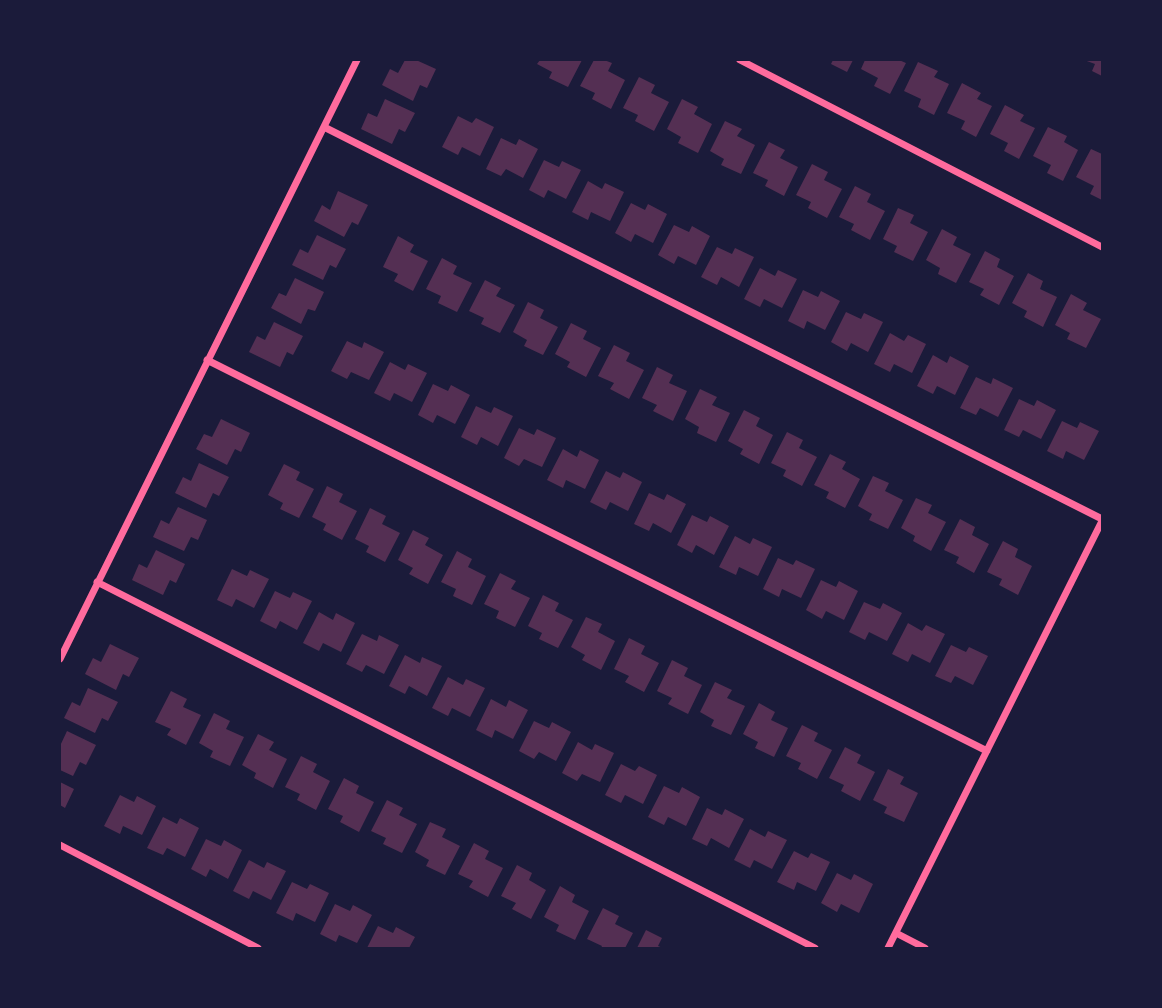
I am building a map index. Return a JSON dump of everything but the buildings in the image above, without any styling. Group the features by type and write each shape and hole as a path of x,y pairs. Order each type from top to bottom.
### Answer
{"street":[{"path":"60,659 357,60"},
{"path":"740,60 1102,247"},
{"path":"324,127 1102,519 888,948"},
{"path":"207,360 987,751"},
{"path":"97,582 815,948"},
{"path":"60,845 258,948"},
{"path":"895,933 925,948"}]}
